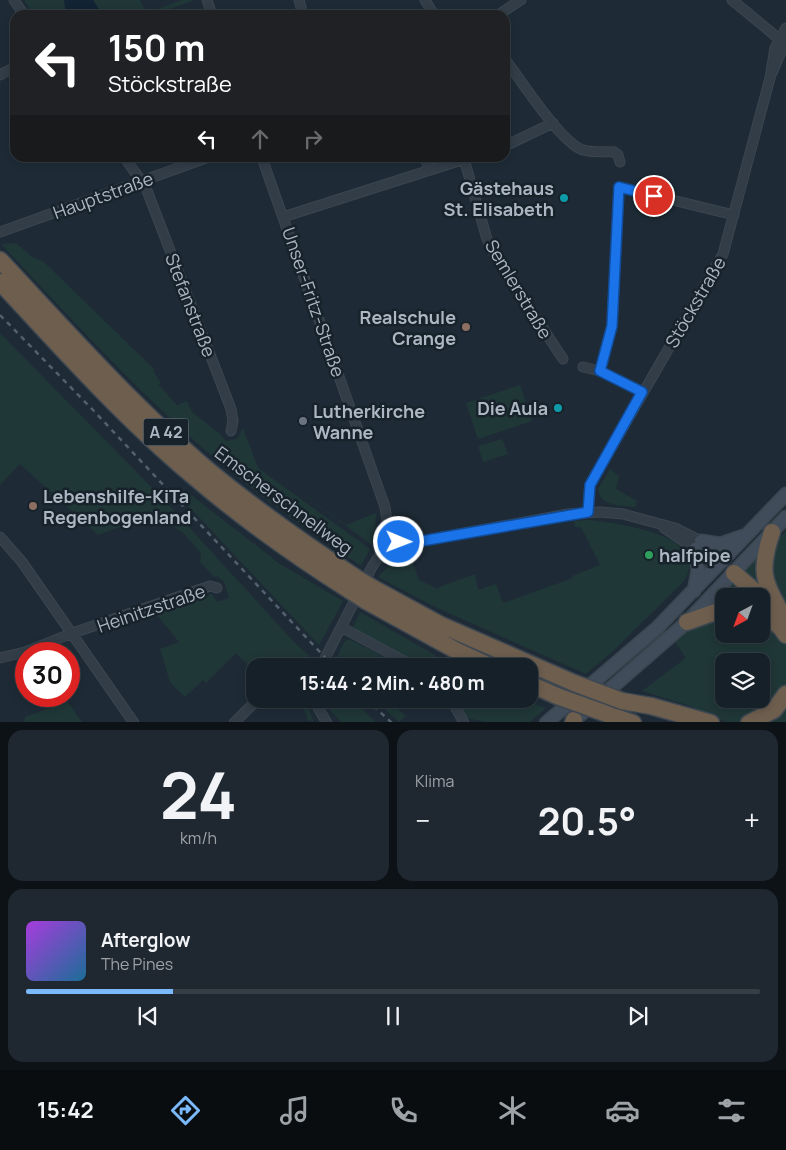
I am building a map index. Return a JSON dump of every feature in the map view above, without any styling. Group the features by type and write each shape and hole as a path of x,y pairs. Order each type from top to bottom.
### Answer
{"highway":[{"name":"Emscherschnellweg","path":"0,260 125,393 178,443 352,584"},
{"name":"Emscherschnellweg","path":"0,282 119,408 192,475 262,532 369,594 457,651 472,658"},
{"path":"772,532 765,553 763,573 766,585 785,618"},
{"path":"724,572 736,588"},
{"path":"724,572 747,588"},
{"name":"Emscherschnellweg","path":"369,594 574,683 684,722"},
{"path":"770,605 785,618"},
{"path":"686,622 715,612"},
{"path":"770,619 781,628 786,636"},
{"path":"538,688 613,718 633,722"},
{"path":"749,722 774,710 786,694"},
{"path":"622,701 651,706 711,722"}],"main road":[{"path":"573,722 686,622 724,572 749,533 786,494"},
{"path":"546,722 657,628 694,591 724,572 772,532 786,517"},
{"path":"694,591 698,570 698,545 720,544 749,533"}],"street":[{"path":"506,10 521,0"},
{"path":"732,0 784,41"},
{"name":"Stöckstraße","path":"588,512 590,485 723,254 770,78 784,41 786,28"},
{"path":"510,66 552,123 572,144 582,150 614,152 618,155 620,162"},
{"path":"510,144 552,123"},
{"name":"Stefanstraße","path":"129,162 142,181 231,408 233,421 231,431"},
{"name":"Hauptstraße","path":"0,232 195,162"},
{"name":"Unser-Fritz-Straße","path":"263,162 386,507 389,534"},
{"path":"427,162 429,169"},
{"path":"283,217 453,162"},
{"name":"Semlerstraße","path":"467,162 487,240 563,359"},
{"path":"600,371 612,326 619,187 734,215"},
{"path":"582,367 600,371 642,392"},
{"path":"383,550 393,552 399,545 588,512 623,514 657,524 698,545 724,572"},
{"path":"325,658 383,550 381,541 383,536 389,534 397,536 399,545"},
{"path":"0,537 38,585 70,634 134,722"},
{"name":"Heinitzstraße","path":"0,658 25,652 70,634 210,586 217,588"},
{"path":"340,627 398,658"},
{"path":"234,722 249,708"},
{"path":"318,708 327,722"},
{"path":"456,708 464,722"}],"green space":[{"path":"24,0 140,0 145,10 31,10"},
{"path":"182,0 195,0 166,10 154,10"},
{"path":"16,243 32,257 44,262 155,370 153,371 161,383 158,384 177,405 187,401 192,412 219,433 226,441 237,439 243,428 258,468 370,549 361,566 251,488 209,454 164,413 93,342 1,244"},
{"path":"0,333 166,502 294,642 312,658 246,658 246,663 236,653 206,683 203,680 185,697 170,682 160,649 179,642 156,614 212,594 217,602 229,598 224,582 217,576 214,577 200,562 201,553 183,533 156,514 98,535 20,464 0,485"},
{"path":"520,385 532,421 478,439 466,403"},
{"path":"502,439 508,454 483,462 478,446"},
{"path":"261,463 346,525 376,513 375,534 372,545"},
{"path":"610,469 619,476 616,489 637,501 635,507 612,504 600,495 598,489"},
{"path":"186,491 280,564 343,601 319,645 180,497"},
{"path":"589,520 620,524 658,534 675,542 686,552 690,565 684,581 612,652 586,674 435,607 378,577 397,558 410,554 419,580 438,589 475,574 478,590 496,584 503,603 573,578 572,576 600,565 581,527 575,527 574,521"},
{"path":"786,531 786,722 726,722 687,705 642,691 686,658 675,642 715,600 715,643 770,643 770,588 726,588 763,549 775,543"},
{"path":"360,612 440,658 407,658 360,633 353,627"},
{"path":"349,639 386,658 337,658 344,642"},
{"path":"538,705 546,708 530,722 485,722 464,717 460,708 538,708"},
{"path":"51,707 71,707 82,722 24,722 25,717"},
{"path":"303,708 309,708 314,722 308,720"},
{"path":"329,708 361,708 376,722 341,722"},
{"path":"384,708 397,708 406,716 399,722"}],"water":[{"path":"64,0 93,0 100,10 65,10"}],"railway":[{"path":"0,315 93,410 326,658"},
{"path":"376,708 391,722"}],"place":[{"name":"Gästehaus St. Elisabeth","path":"564,198"},
{"name":"Realschule Crange","path":"466,327"},
{"name":"Die Aula","path":"558,408"},
{"name":"Lutherkirche Wanne","path":"303,421"},
{"name":"Lebenshilfe-KiTa Regenbogenland","path":"33,506"},
{"name":"halfpipe","path":"649,555"}],"route":[{"path":"399,542 399,545 437,540 568,514 588,512 588,491 590,485 642,392 600,371 612,326 619,187 654,196"}]}
